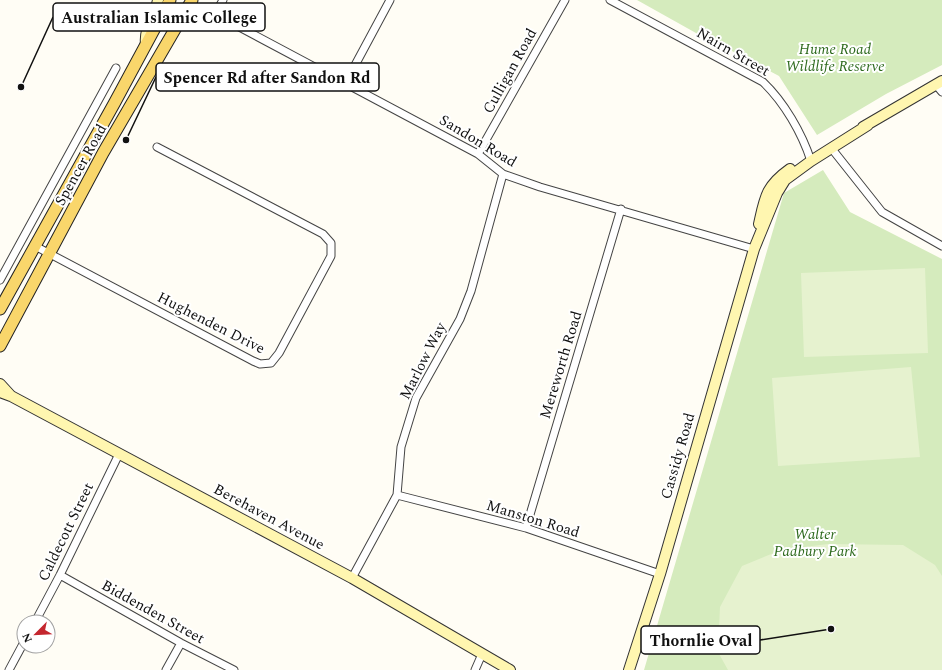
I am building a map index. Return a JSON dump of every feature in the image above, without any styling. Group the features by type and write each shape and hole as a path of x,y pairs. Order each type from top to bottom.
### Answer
{"main road":[{"name":"Spencer Road","path":"0,309 170,0"},
{"name":"Spencer Road","path":"0,346 51,253 103,153 192,0"}],"street":[{"path":"146,44 145,34 156,10 158,0"},
{"name":"Sandon Road","path":"223,0 219,8 228,21 346,82 478,154 503,174 540,187 621,209 754,250"},
{"path":"346,82 390,0"},
{"name":"Culligan Road","path":"478,154 565,0"},
{"name":"Nairn Street","path":"610,0 763,82 772,91 795,126 810,158"},
{"name":"Spencer Road","path":"0,280 116,68"},
{"name":"Cassidy Road","path":"629,670 660,574 754,250 759,223 770,187 777,178 810,158 940,86"},
{"name":"Cassidy Road","path":"810,158 832,149 868,125"},
{"name":"Hughenden Drive","path":"35,246 51,253 253,361 264,364 271,363 276,358 331,256 331,243 323,234 157,147"},
{"path":"832,149 882,212 942,246"},
{"name":"Marlow Way","path":"352,578 397,494 401,446 416,398 460,319 503,174"},
{"name":"Mereworth Road","path":"526,528 621,209"},
{"name":"Berehaven Avenue","path":"0,384 11,396"},
{"name":"Berehaven Avenue","path":"0,392 11,396 352,578 510,670"},
{"name":"Caldecott Street","path":"39,614 119,454"},
{"name":"Manston Road","path":"397,494 526,528 660,574"},
{"name":"Biddenden Street","path":"60,575 181,643 234,670"},
{"path":"166,670 181,643"},
{"path":"9,670 18,654"},
{"path":"475,670 482,654"}],"green space":[{"name":"Hume Road Wildlife Reserve","path":"637,0 942,0 942,65 886,94 817,135 779,76 715,42 712,42"},
{"name":"Walter Padbury Park","path":"823,170 850,212 942,259 942,670 644,670 784,193"},
{"path":"925,268 928,353 804,357 801,273"},
{"path":"911,367 920,457 778,466 772,378"},
{"path":"828,544 903,545 935,565 942,576 942,670 728,670 718,652 720,607 742,566 781,550"}],"place":[{"name":"Australian Islamic College","path":"21,87"},
{"name":"Spencer Rd after Sandon Rd","path":"126,140"},
{"name":"Thornlie Oval","path":"831,629"}]}
